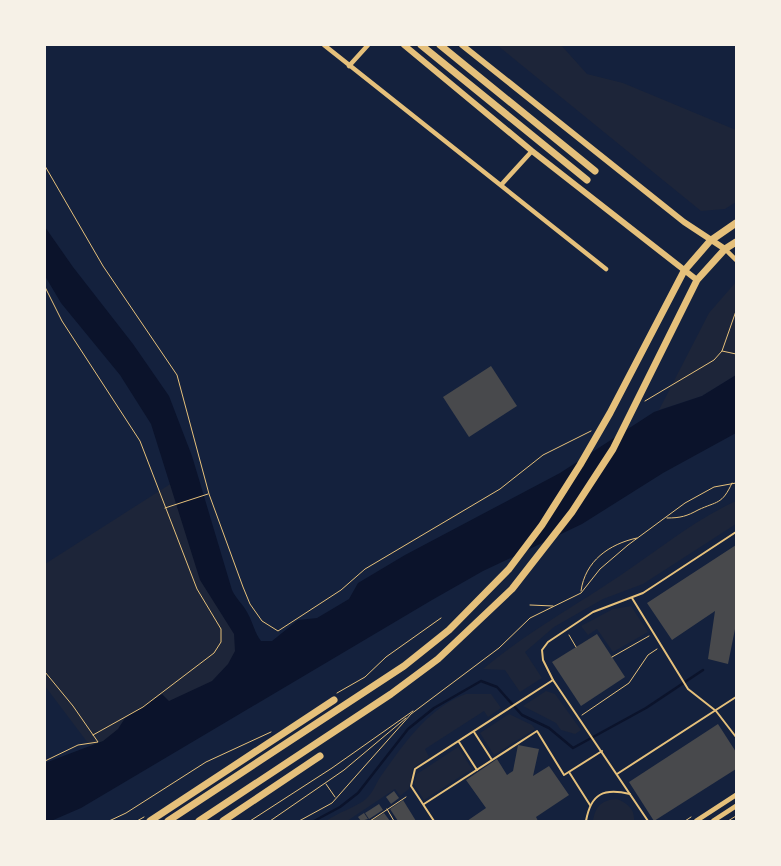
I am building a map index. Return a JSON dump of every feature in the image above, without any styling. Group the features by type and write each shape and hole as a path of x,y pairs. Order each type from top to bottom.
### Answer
{"main road":[{"path":"404,45 532,151 697,280"},
{"path":"421,45 587,180"},
{"path":"440,45 595,171"},
{"path":"462,45 710,241 725,249"},
{"path":"168,821 375,683 404,666 449,630 509,569 542,525 610,413 684,271 710,241 736,223"},
{"path":"199,821 391,694 438,659 471,630 512,589 572,512 613,449 697,280 725,249 736,242"},
{"path":"150,821 332,698"},
{"path":"223,821 320,756"}],"street":[{"path":"324,45 502,184 606,269"},
{"path":"349,66 368,45"},
{"path":"502,184 532,151"},
{"path":"725,249 736,260"},
{"path":"696,821 736,795"},
{"path":"713,821 736,806"}],"lane":[{"path":"648,821 553,680 543,660 542,650 548,642 600,609 614,602 632,598 736,532"},
{"path":"632,598 688,689 716,710 736,737"},
{"path":"434,821 411,786 415,769 553,680"},
{"path":"617,774 736,697"},
{"path":"474,731 492,760"},
{"path":"423,804 536,731 564,775 602,751"},
{"path":"458,741 476,770"},
{"path":"569,772 590,805"},
{"path":"586,821 590,805 599,795 613,790 630,794"},
{"path":"644,814 644,821"}],"path":[{"path":"45,166 103,266 177,375 209,494 250,604 262,621 278,631 341,590 365,569 500,489 542,455 593,430"},
{"path":"45,287 62,321 140,441 197,589 221,629 221,642 214,653 143,707 93,735"},
{"path":"643,402 714,360 722,350 736,311"},
{"path":"722,350 736,354"},
{"path":"666,518 681,518 715,505 728,492 732,483"},
{"path":"250,821 332,768 418,707 499,648 530,618 581,592 600,569 638,538 700,494 714,487 736,483"},
{"path":"166,508 209,494"},
{"path":"581,592 587,569 596,559 610,547 638,538"},
{"path":"530,605 553,606"},
{"path":"332,698 365,677 386,657 441,618"},
{"path":"566,630 576,646"},
{"path":"612,657 654,633"},
{"path":"579,716 629,683 648,655 662,646"},
{"path":"45,672 73,706 98,742 78,745 45,761"},
{"path":"299,821 319,811 336,798 418,707"},
{"path":"270,821 325,784 411,714"},
{"path":"109,821 126,813 206,762 278,728"},
{"path":"325,784 336,798"},
{"path":"370,821 406,797"},
{"path":"387,810 394,821"},
{"path":"728,821 736,816"}],"shaded area":[{"path":"497,45 561,45 587,74 623,83 736,130 736,202 725,209 701,211"},
{"path":"45,227 73,267 133,344 169,396 192,456 232,590 251,619 261,641 272,641 298,620 317,618 349,599 358,583 405,555 560,473 654,412 702,396 736,375 736,433 663,473 582,524 483,571 432,600 81,808 51,821 45,821 45,763 103,741 118,729 125,718 162,694 169,701 212,681 228,664 235,651 234,634 200,580 151,424 120,375 61,303 45,276"},
{"path":"736,282 736,375 702,396 659,410 709,313"},
{"path":"175,481 240,636 241,672 97,755 45,686 45,564"},
{"path":"736,501 736,524 643,584 603,599 554,627 525,652 542,678 520,692 505,670 483,669 533,632 692,526"},
{"path":"631,606 648,632 613,652 597,629 588,635 581,626 613,609"},
{"path":"546,691 555,694 581,730 575,734 561,730 556,723 523,706"},
{"path":"466,694 491,694 501,708 488,717 484,711 425,749 429,757 413,768 409,789 400,796 395,789 347,821 326,821 366,799 398,752 418,728 440,708"},
{"path":"509,714 532,725 535,729 494,755 480,733"},
{"path":"458,747 472,769 424,800 414,784 417,774"},
{"path":"617,799 630,807 634,821 593,821 595,811 603,802"}],"building":[{"path":"491,366 517,406 469,437 443,397"},
{"path":"736,545 736,624 728,664 708,659 715,611 672,640 647,603"},
{"path":"597,634 625,677 581,706 552,662"},
{"path":"718,724 736,752 736,769 654,821 629,782"},
{"path":"518,745 539,749 533,776 549,766 569,795 536,817 538,821 467,821 486,808 466,780 497,759 507,775 513,771"},
{"path":"394,791 399,798 391,804 386,797"},
{"path":"403,800 416,821 398,821 390,809"},
{"path":"379,804 383,810 369,819 365,813"},
{"path":"364,813 368,819 361,821 358,817"},
{"path":"384,813 390,821 371,821 379,816"}],"waterway":[{"path":"314,821 340,807 358,793 408,729 434,708 481,681 497,687 522,715 549,728 573,748 646,708 703,670"}]}
